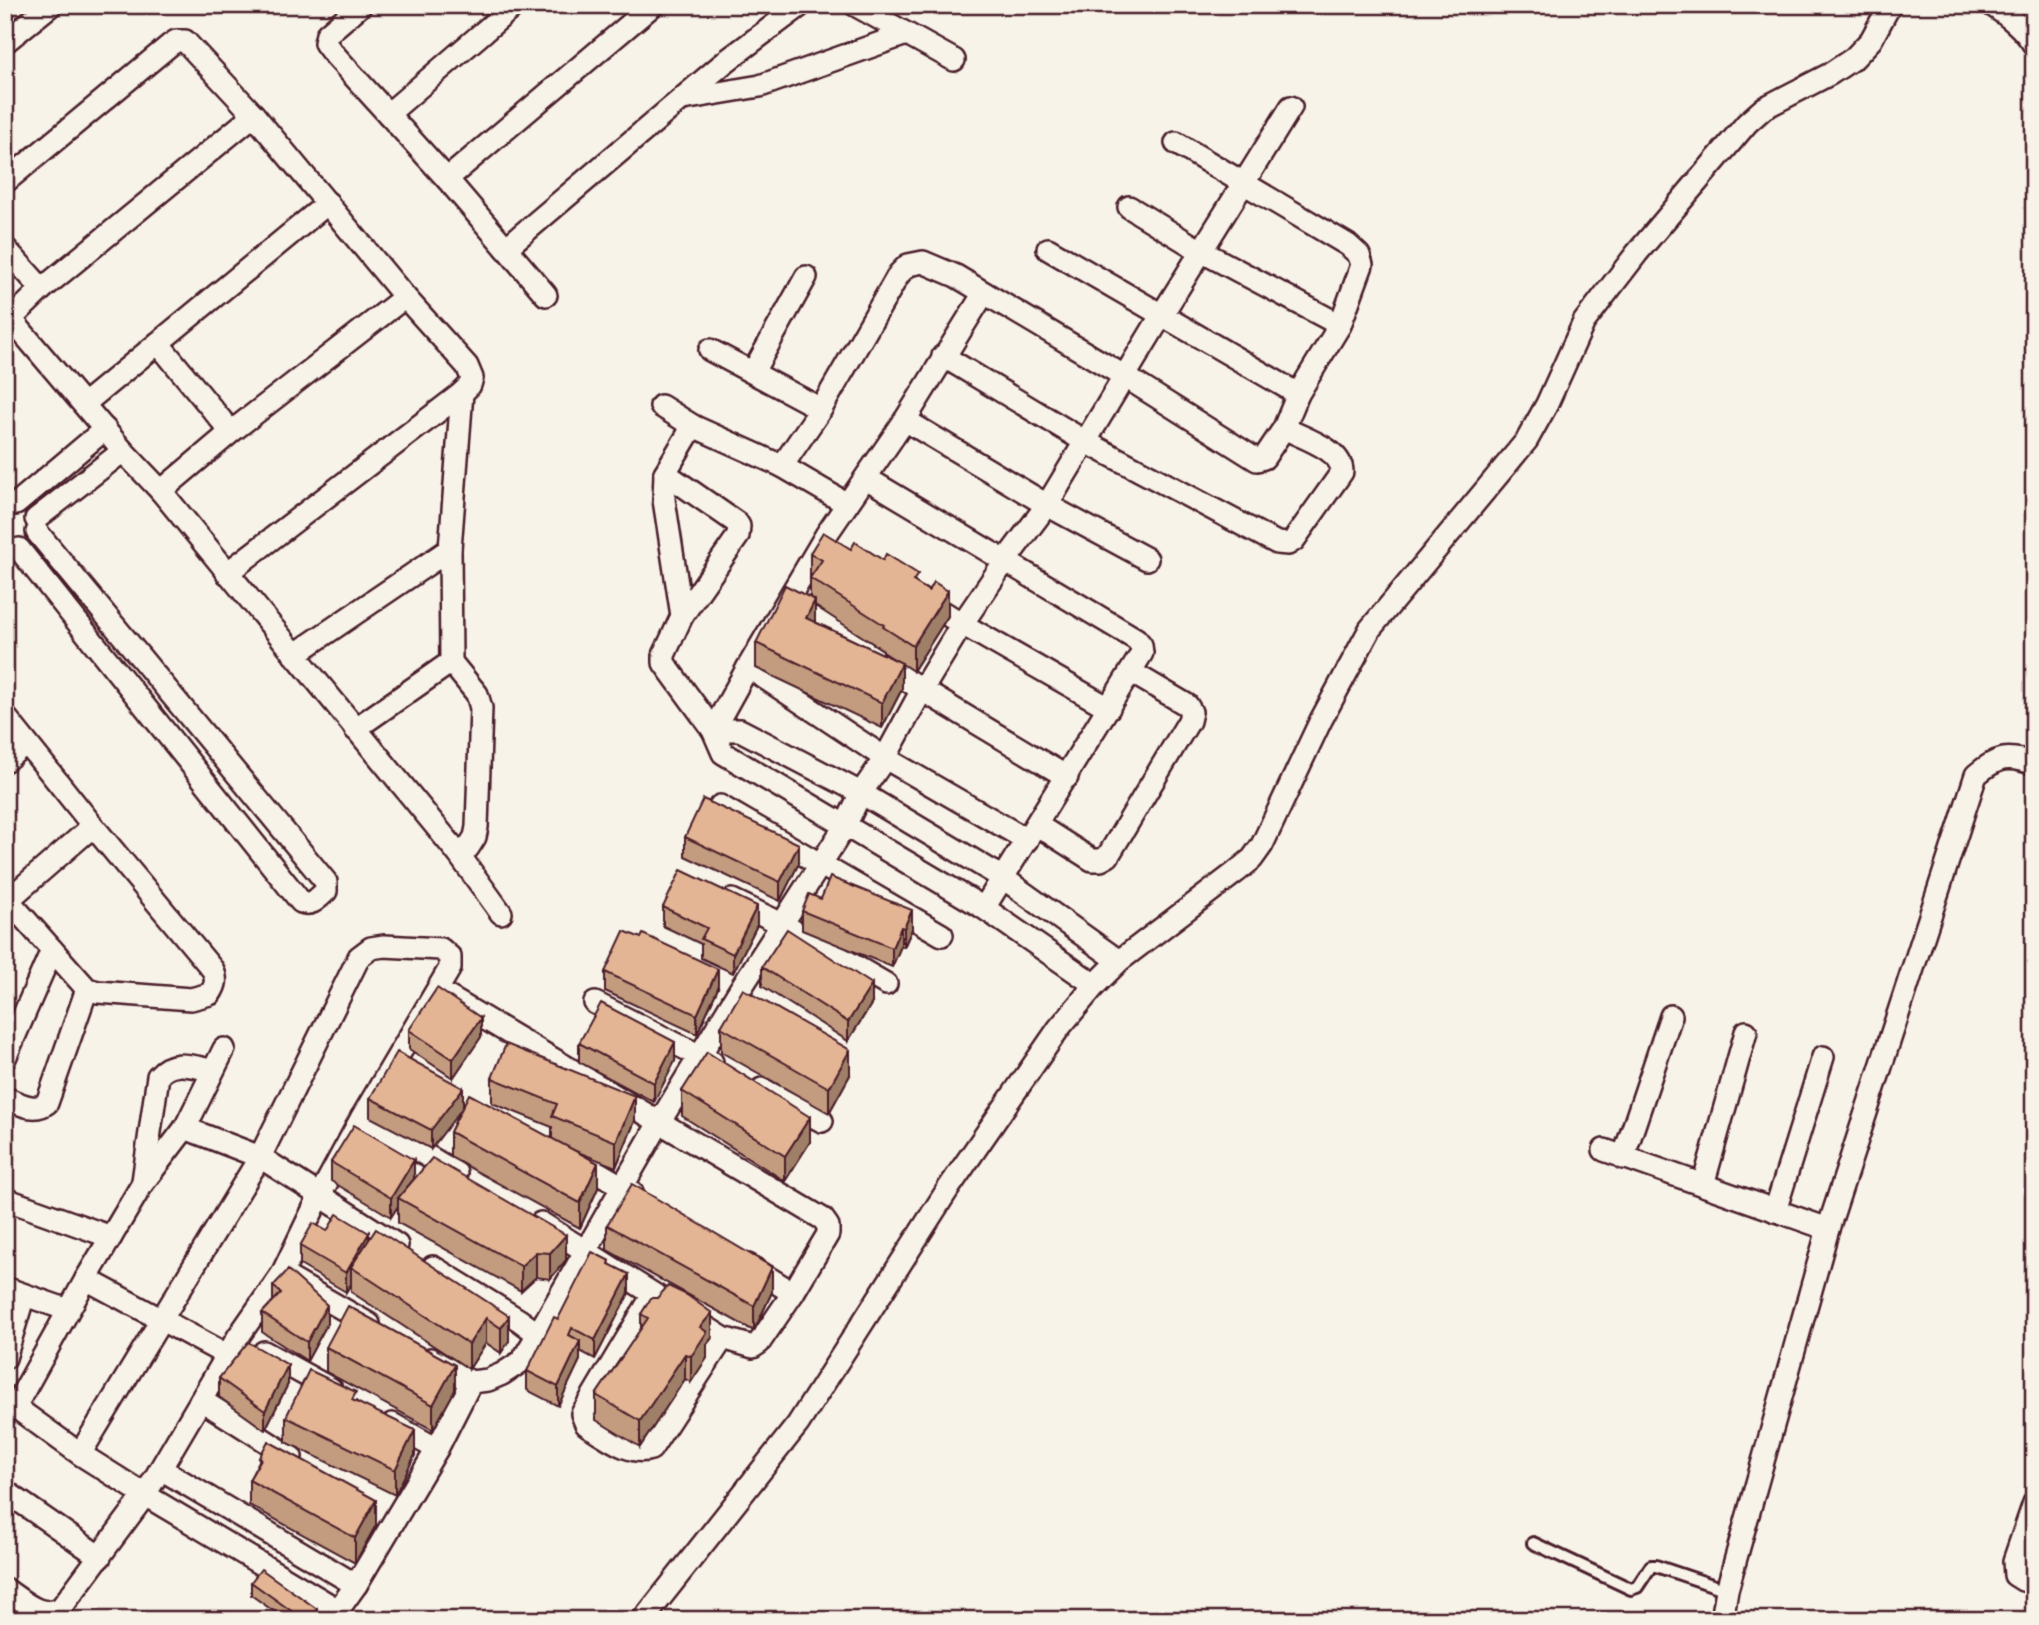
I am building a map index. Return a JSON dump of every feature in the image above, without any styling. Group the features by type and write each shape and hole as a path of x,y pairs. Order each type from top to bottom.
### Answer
{"street":[{"path":"5,42 51,5"},
{"path":"361,5 327,34 325,43 546,295"},
{"path":"388,114 515,5"},
{"path":"447,179 653,5"},
{"path":"506,248 725,62 801,5"},
{"path":"855,5 954,60"},
{"path":"643,1620 798,1424 948,1189 1046,1045 1095,985 1119,961 1252,859 1262,845 1321,720 1370,629 1527,440 1547,404 1584,322 1637,253 1747,123 1764,108 1830,74 1854,58 1871,40 1890,5"},
{"path":"1992,5 2029,36 2034,45"},
{"path":"683,99 760,86 906,34"},
{"path":"5,182 176,41 185,41 254,114 405,297 467,366 472,378 470,385 462,393 227,573"},
{"path":"409,1347 471,1381 488,1380 522,1361 699,1056 733,988 782,924 821,864 962,624 1047,505 1292,107"},
{"path":"254,114 8,315 161,491 457,852 501,913"},
{"path":"782,466 821,409 900,274 908,265 923,262 956,276 1124,376 1257,460 1264,458 1284,428 1298,394 1340,325 1363,265 1359,256 1348,245 1176,143"},
{"path":"84,404 328,203"},
{"path":"1129,207 1202,251 1340,325"},
{"path":"5,248 42,289"},
{"path":"1048,249 1298,394"},
{"path":"753,372 806,277"},
{"path":"713,730 788,601 832,539 847,504 905,420 984,293"},
{"path":"161,491 405,297"},
{"path":"158,343 232,432"},
{"path":"710,350 821,409"},
{"path":"943,356 1086,442 1277,543 1287,544 1294,540 1342,472 1342,463 1333,452 1284,428"},
{"path":"457,852 468,848 475,837 477,827 481,708 477,694 451,662 450,549 462,393"},
{"path":"661,406 693,426 782,466 847,504"},
{"path":"905,420 1047,505 1147,559"},
{"path":"682,616 664,500 665,473 693,426"},
{"path":"9,503 106,429"},
{"path":"9,503 28,509 36,526 326,882 326,891 313,903 301,902 9,548 30,543 36,526 124,451"},
{"path":"665,473 739,527 738,536 682,616 664,655 664,663 713,730 723,753 984,908 1095,985"},
{"path":"866,478 1136,639 1141,645 1142,653 1131,672 984,908"},
{"path":"294,655 450,549"},
{"path":"905,587 962,624 1109,708"},
{"path":"788,601 922,690 1067,777"},
{"path":"355,729 451,662"},
{"path":"748,667 885,758 1032,833 1092,860 1101,860 1108,856 1189,721 1191,712 1187,705 1131,672"},
{"path":"5,716 213,970 216,977 215,986 210,994 191,999 87,989 7,901 93,826"},
{"path":"713,730 740,730 862,793 1003,878 1119,961"},
{"path":"5,761 26,743"},
{"path":"1722,1620 1727,1590 1828,1229 1976,775 1991,762 2014,757 2034,764"},
{"path":"720,806 942,935"},
{"path":"708,888 782,924 886,984"},
{"path":"5,1589 40,1612 55,1611 65,1604 145,1495 232,1346 282,1274 362,1117 450,968 451,963 441,949 384,946 371,948 359,957 260,1157 80,1454"},
{"path":"5,1058 52,950"},
{"path":"733,988 761,1004"},
{"path":"5,1098 34,1108 47,1103 87,989"},
{"path":"437,990 823,1219 828,1226 828,1234 793,1293 759,1343 753,1347 723,1338 529,1216"},
{"path":"595,1003 724,1069"},
{"path":"1671,1016 1613,1154 1828,1229"},
{"path":"1703,1185 1746,1032"},
{"path":"224,1049 185,1128 143,1183 10,1415 80,1454 334,1615 356,1585 388,1517 437,1449 471,1381"},
{"path":"1775,1210 1823,1057"},
{"path":"397,1058 420,1071"},
{"path":"143,1183 158,1076 174,1065 212,1070"},
{"path":"748,1082 821,1121"},
{"path":"362,1117 471,1182"},
{"path":"185,1128 260,1157 538,1334"},
{"path":"562,1152 645,1200"},
{"path":"5,1199 111,1237"},
{"path":"736,1258 793,1293"},
{"path":"282,1274 386,1334"},
{"path":"86,1279 161,1319 232,1346 343,1396"},
{"path":"5,1358 14,1291 68,1310"},
{"path":"653,1295 582,1414 590,1427 629,1449 642,1452 651,1449 723,1338"},
{"path":"201,1401 303,1464"},
{"path":"378,1416 437,1449"},
{"path":"161,1469 356,1585"},
{"path":"5,1491 100,1557"},
{"path":"2034,1503 2014,1561 2015,1575 2034,1583"}],"lane":[{"path":"1533,1543 1631,1589 1637,1587 1651,1566 1656,1566 1727,1590"}],"building":[{"path":"823,532 851,549 855,542 883,560 886,554 918,574 913,581 929,591 934,582 948,591 913,646 810,578 822,560 810,553"},
{"path":"785,585 815,600 806,618 902,663 882,703 756,643"},
{"path":"703,799 799,844 780,882 685,837"},
{"path":"681,870 757,906 733,954 701,939 707,928 663,907"},
{"path":"830,877 912,910 892,948 802,911 809,894 821,899"},
{"path":"787,929 872,984 848,1022 762,967"},
{"path":"624,931 641,938 643,934 718,969 697,1015 605,972"},
{"path":"437,988 481,1018 453,1059 409,1030"},
{"path":"743,989 850,1050 829,1088 721,1027"},
{"path":"601,1003 675,1042 654,1083 579,1043"},
{"path":"506,1044 635,1096 616,1142 552,1116 557,1104 492,1078"},
{"path":"397,1052 463,1088 431,1130 370,1098"},
{"path":"707,1052 810,1117 785,1156 682,1091"},
{"path":"469,1094 598,1163 580,1203 450,1132"},
{"path":"354,1125 414,1160 391,1198 331,1162"},
{"path":"432,1158 566,1235 550,1253 536,1252 521,1266 398,1198"},
{"path":"632,1184 772,1267 754,1306 607,1225"},
{"path":"337,1214 369,1233 346,1273 300,1246 313,1223 327,1231"},
{"path":"376,1229 509,1316 501,1328 486,1318 469,1344 351,1267"},
{"path":"592,1252 629,1274 595,1340 572,1328 569,1335 580,1341 558,1387 527,1371 554,1317 558,1319"},
{"path":"288,1270 327,1305 307,1342 262,1313 281,1293 273,1286"},
{"path":"668,1286 687,1295 712,1313 700,1327 707,1332 694,1352 691,1356 685,1354 640,1421 596,1395 648,1318 641,1314 651,1298 657,1298"},
{"path":"348,1306 455,1365 433,1405 326,1347"},
{"path":"248,1342 288,1365 265,1411 219,1378"},
{"path":"309,1370 356,1392 352,1400 415,1430 395,1470 286,1417"},
{"path":"268,1441 376,1500 355,1538 249,1480"},
{"path":"261,1569 317,1609 309,1620 304,1620 251,1582"}]}
